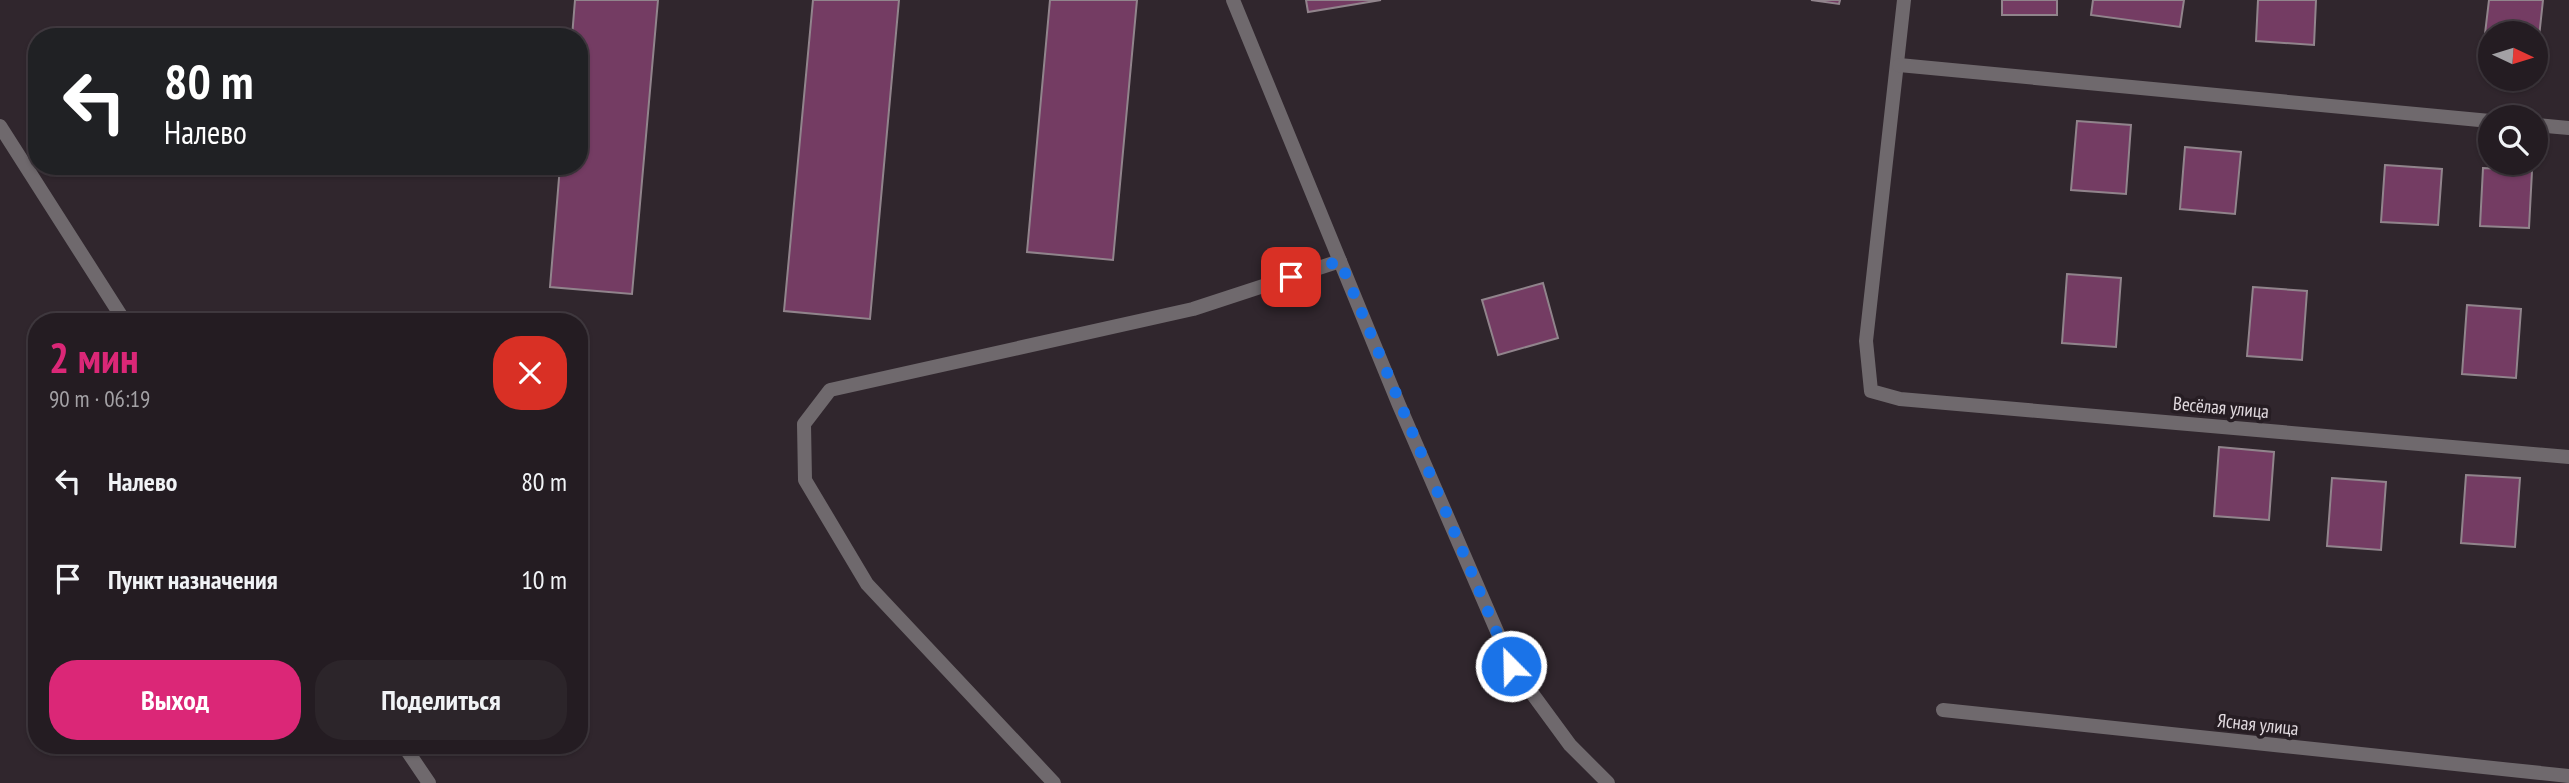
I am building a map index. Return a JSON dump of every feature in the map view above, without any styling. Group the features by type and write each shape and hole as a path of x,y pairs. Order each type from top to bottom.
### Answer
{"street":[{"path":"1233,0 1511,666 1570,745 1608,783"},
{"path":"1904,0 1899,65 2478,120"},
{"name":"Весёлая улица","path":"1899,65 1866,341 1871,391 1900,399 2569,457"},
{"path":"0,126 28,170"},
{"path":"2548,126 2569,128"},
{"path":"31,175 119,313"},
{"path":"1054,783 867,584 805,480 804,424 830,390 1193,309 1340,261"},
{"name":"Ясная улица","path":"1943,710 2569,776"},
{"path":"409,754 429,783"}],"building":[{"path":"575,0 658,0 632,294 550,287 559,175 588,175 588,28 573,28"},
{"path":"813,0 899,0 870,319 784,311"},
{"path":"1050,0 1137,0 1113,260 1027,252"},
{"path":"1306,0 1381,0 1308,12"},
{"path":"1811,0 1840,0 1839,4"},
{"path":"2002,0 2057,0 2057,15 2002,15"},
{"path":"2093,0 2184,0 2180,27 2091,15"},
{"path":"2258,0 2316,0 2314,45 2256,41"},
{"path":"2489,0 2543,0 2541,21 2487,21"},
{"path":"2077,121 2131,125 2126,194 2071,190"},
{"path":"2185,147 2241,152 2235,214 2180,209"},
{"path":"2385,165 2442,169 2438,225 2381,222"},
{"path":"2483,175 2532,175 2529,228 2480,226"},
{"path":"2067,274 2121,278 2116,347 2062,343"},
{"path":"1543,283 1558,338 1498,355 1482,300"},
{"path":"2253,287 2307,291 2302,360 2247,356"},
{"path":"2467,305 2521,309 2516,378 2462,374"},
{"path":"2219,447 2274,452 2269,520 2214,516"},
{"path":"2466,475 2520,478 2515,547 2461,543"},
{"path":"2332,478 2386,482 2381,550 2327,546"}],"route":[{"path":"1291,277 1340,261 1511,666"}]}
